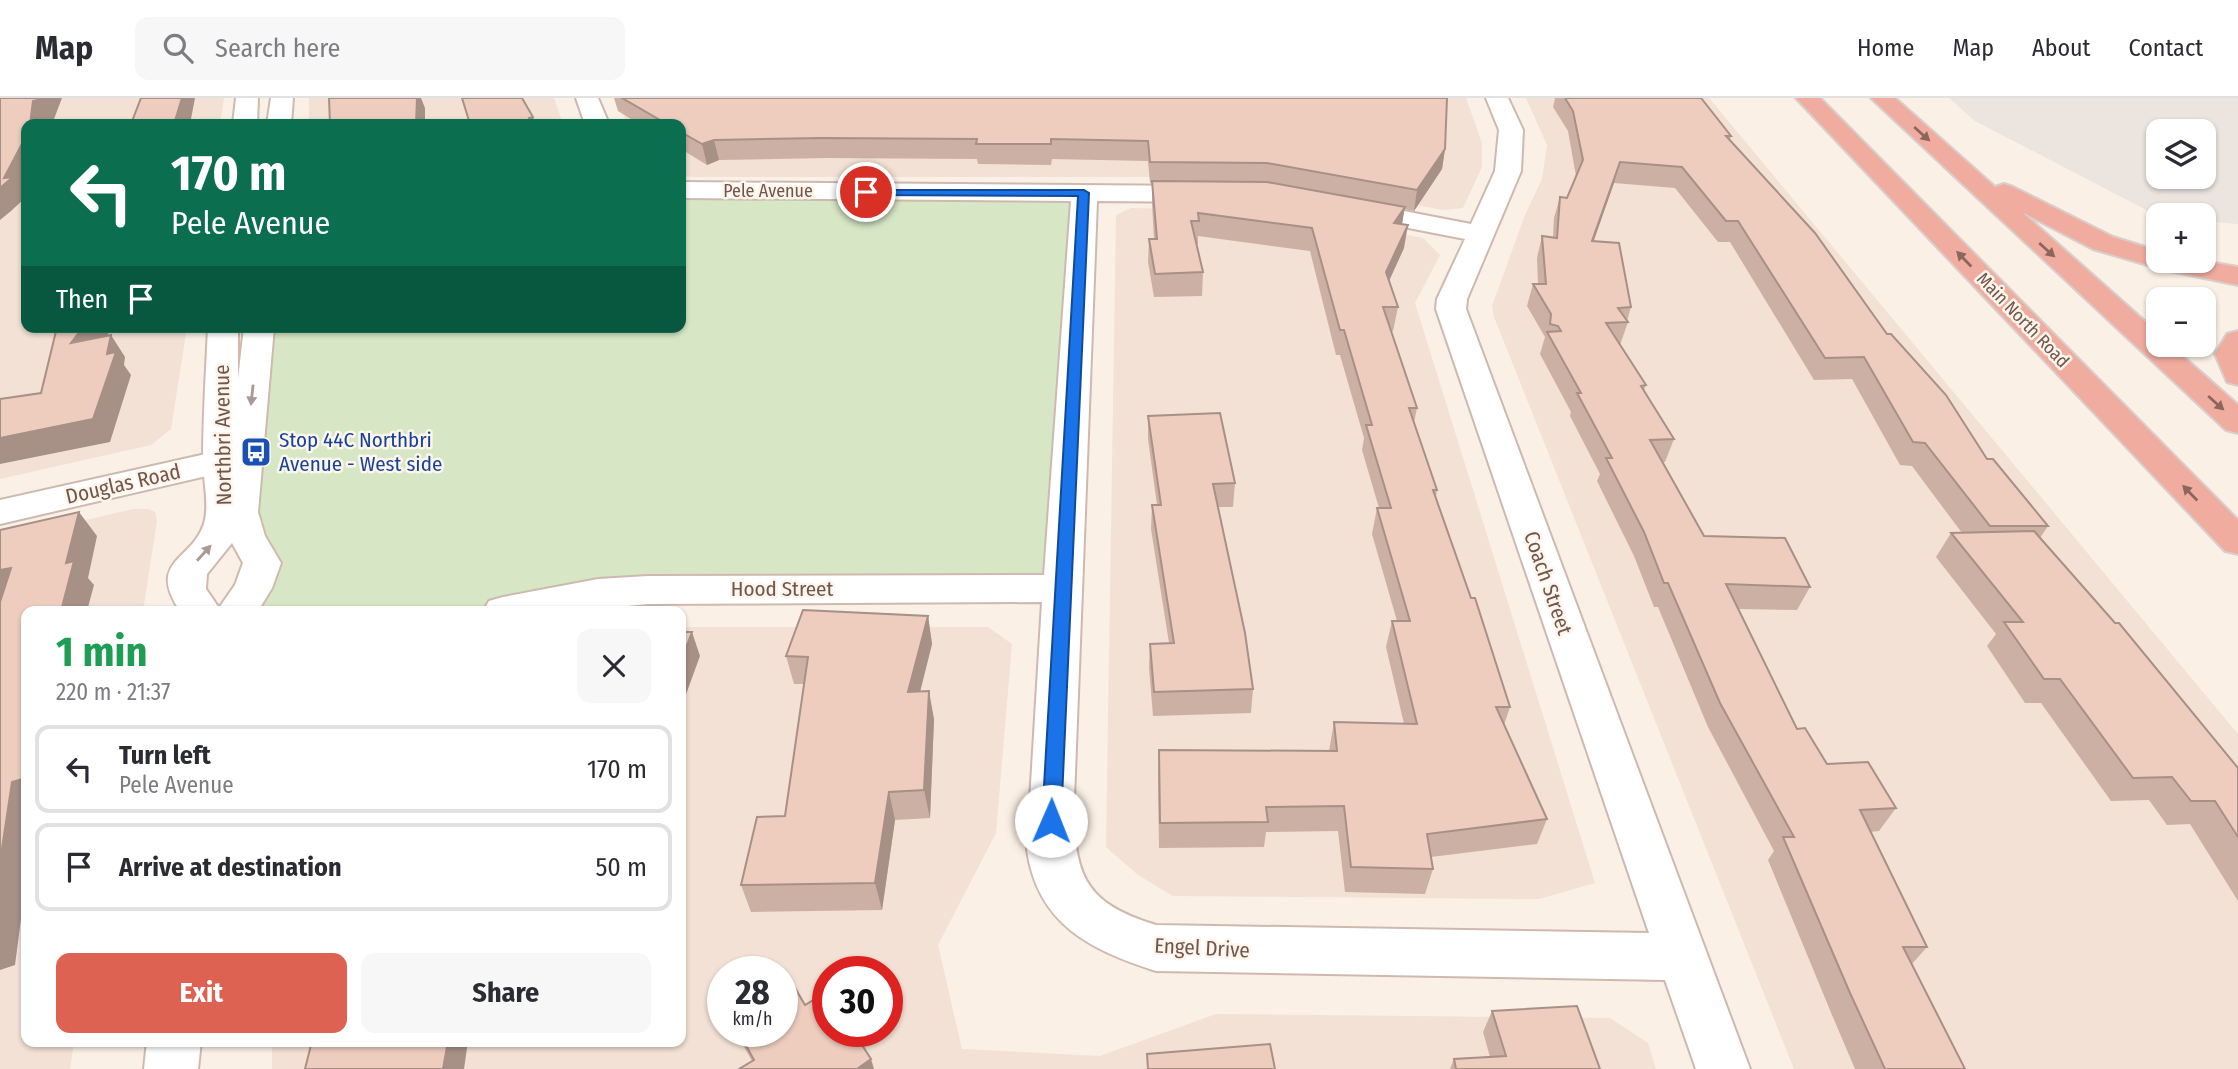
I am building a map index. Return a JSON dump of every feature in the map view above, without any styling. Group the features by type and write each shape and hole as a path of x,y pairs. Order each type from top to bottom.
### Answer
{"highway":[{"name":"Main North Road","path":"1807,98 2238,542"},
{"path":"1882,98 2238,423"},
{"path":"1962,170 2079,233 2146,257"},
{"path":"2216,272 2238,276"},
{"path":"2238,340 2231,354 2238,375"}],"street":[{"path":"245,119 247,98"},
{"path":"280,119 282,98"},
{"path":"587,98 595,119"},
{"name":"Coach Street","path":"1497,98 1511,130 1508,171 1452,299 1451,309 1723,1069"},
{"name":"Pele Avenue","path":"686,190 1223,194"},
{"name":"Engel Drive","path":"1084,193 1051,799 1053,864 1073,902 1084,915 1117,937 1156,948 1682,957"},
{"path":"1321,203 1481,234"},
{"name":"Northbri Avenue","path":"223,333 240,512 247,536 262,563 253,588 240,606"},
{"name":"Northbri Avenue","path":"197,606 187,592 188,571 215,541 224,518 258,333"},
{"name":"Douglas Road","path":"0,512 233,459"},
{"name":"Hood Street","path":"529,606 598,593 648,590 1063,588"},
{"path":"171,1069 173,1047"}],"shaded area":[{"path":"0,98 224,98 221,119 21,119 21,333 186,333 171,429 151,445 0,479"},
{"path":"309,98 554,98 561,119 309,119"},
{"path":"656,98 1466,98 1482,143 1482,167 1463,208 1443,210 1310,185 1222,177 693,177 686,176 686,119 626,119 624,116 638,101"},
{"path":"1526,98 1709,98 2238,734 2238,1069 1794,1069 1494,317 1492,306 1525,215 1542,179 1547,145"},
{"path":"1949,98 2238,98 2238,224 2216,222 2216,203 2146,203 2146,210 1975,121"},
{"path":"1131,208 1294,212 1423,238 1440,255 1415,303 1595,883 1539,899 1173,896 1138,875 1106,847 1116,215"},
{"path":"133,509 149,509 155,512 157,521 144,606 21,606 21,1047 73,1047 70,1069 0,1069 0,540"},
{"path":"686,627 988,627 1012,644 996,833 938,945 962,1049 1100,1056 1216,1014 1610,1018 1648,1043 1656,1069 272,1069 272,1047 686,1047"}],"green space":[{"path":"686,190 1084,193 1063,588 648,590 538,606 238,606 247,536 259,333 686,333"}],"building":[{"path":"0,98 43,98 33,101 31,119 21,119 21,146 4,178 13,177 0,188"},
{"path":"141,98 182,98 176,119 133,119"},
{"path":"329,98 417,98 416,119 330,119"},
{"path":"462,98 522,98 533,117 530,119 468,119"},
{"path":"622,98 1447,98 1445,149 1417,190 1267,163 1150,162 1148,141 1051,139 1051,144 976,144 977,139 822,138 714,140 702,144 686,135 686,119 658,119"},
{"path":"1565,98 1701,98 1731,136 1726,136 1815,233 1887,334 1891,334 1946,395 1987,459 1993,459 2048,526 1990,526 1925,443 1913,442 1864,357 1825,358 1738,221 1726,221 1682,167 1620,162 1592,241 1619,243 1631,307 1618,308 1628,322 1606,323 1646,385 1641,386 1674,439 1650,440 1704,536 1785,538 1810,587 1726,584 1797,729 1805,728 1827,764 1868,762 1896,808 1860,810 1927,947 1903,947 1965,1069 1885,1069 1783,837 1794,837 1720,703 1668,583 1664,583 1644,532 1606,458 1612,458 1577,393 1581,393 1547,332 1561,331 1558,326 1550,324 1551,314 1533,284 1546,284 1542,236 1557,238 1560,197 1567,198 1583,160 1573,111"},
{"path":"1152,181 1267,182 1405,207 1394,223 1408,225 1386,272 1398,307 1383,307 1417,408 1409,408 1437,490 1433,490 1471,598 1475,598 1510,707 1496,707 1547,819 1427,834 1433,869 1351,867 1344,806 1266,807 1268,822 1160,823 1159,750 1337,751 1334,722 1417,724 1392,621 1410,621 1377,508 1391,508 1366,425 1372,425 1344,330 1340,330 1312,228 1198,213 1199,221 1191,221 1203,272 1155,274 1149,239 1157,239"},
{"path":"56,333 78,333 71,343 111,335 107,354 116,352 93,419 0,438 0,399 41,393"},
{"path":"1220,413 1235,483 1213,484 1245,633 1253,689 1154,692 1150,644 1174,643 1152,505 1161,505 1148,416"},
{"path":"79,512 66,563 74,561 62,606 21,606 21,779 12,782 0,862 0,602 11,568 0,570 0,530"},
{"path":"2034,531 2115,623 2119,623 2238,768 2238,837 2215,801 2191,801 2172,777 2133,778 2060,679 2044,679 2004,622 2023,622 1951,533"},
{"path":"803,610 928,616 908,692 929,691 924,790 889,792 875,883 741,885 757,817 785,816 808,657 786,656"},
{"path":"686,632 692,632 686,648"},
{"path":"798,993 805,1005 812,1001 812,1047 863,1047 871,1059 857,1069 739,1069 754,1060 747,1047 798,1047"},
{"path":"1577,1006 1600,1069 1456,1069 1454,1059 1506,1056 1492,1011"},
{"path":"1270,1044 1275,1069 1148,1069 1147,1054"},
{"path":"310,1047 447,1047 443,1069 305,1069"}],"place":[{"name":"Stop 44C Northbri Avenue - West side","path":"256,452"}],"route":[{"path":"866,192 1084,193 1051,821"}]}
